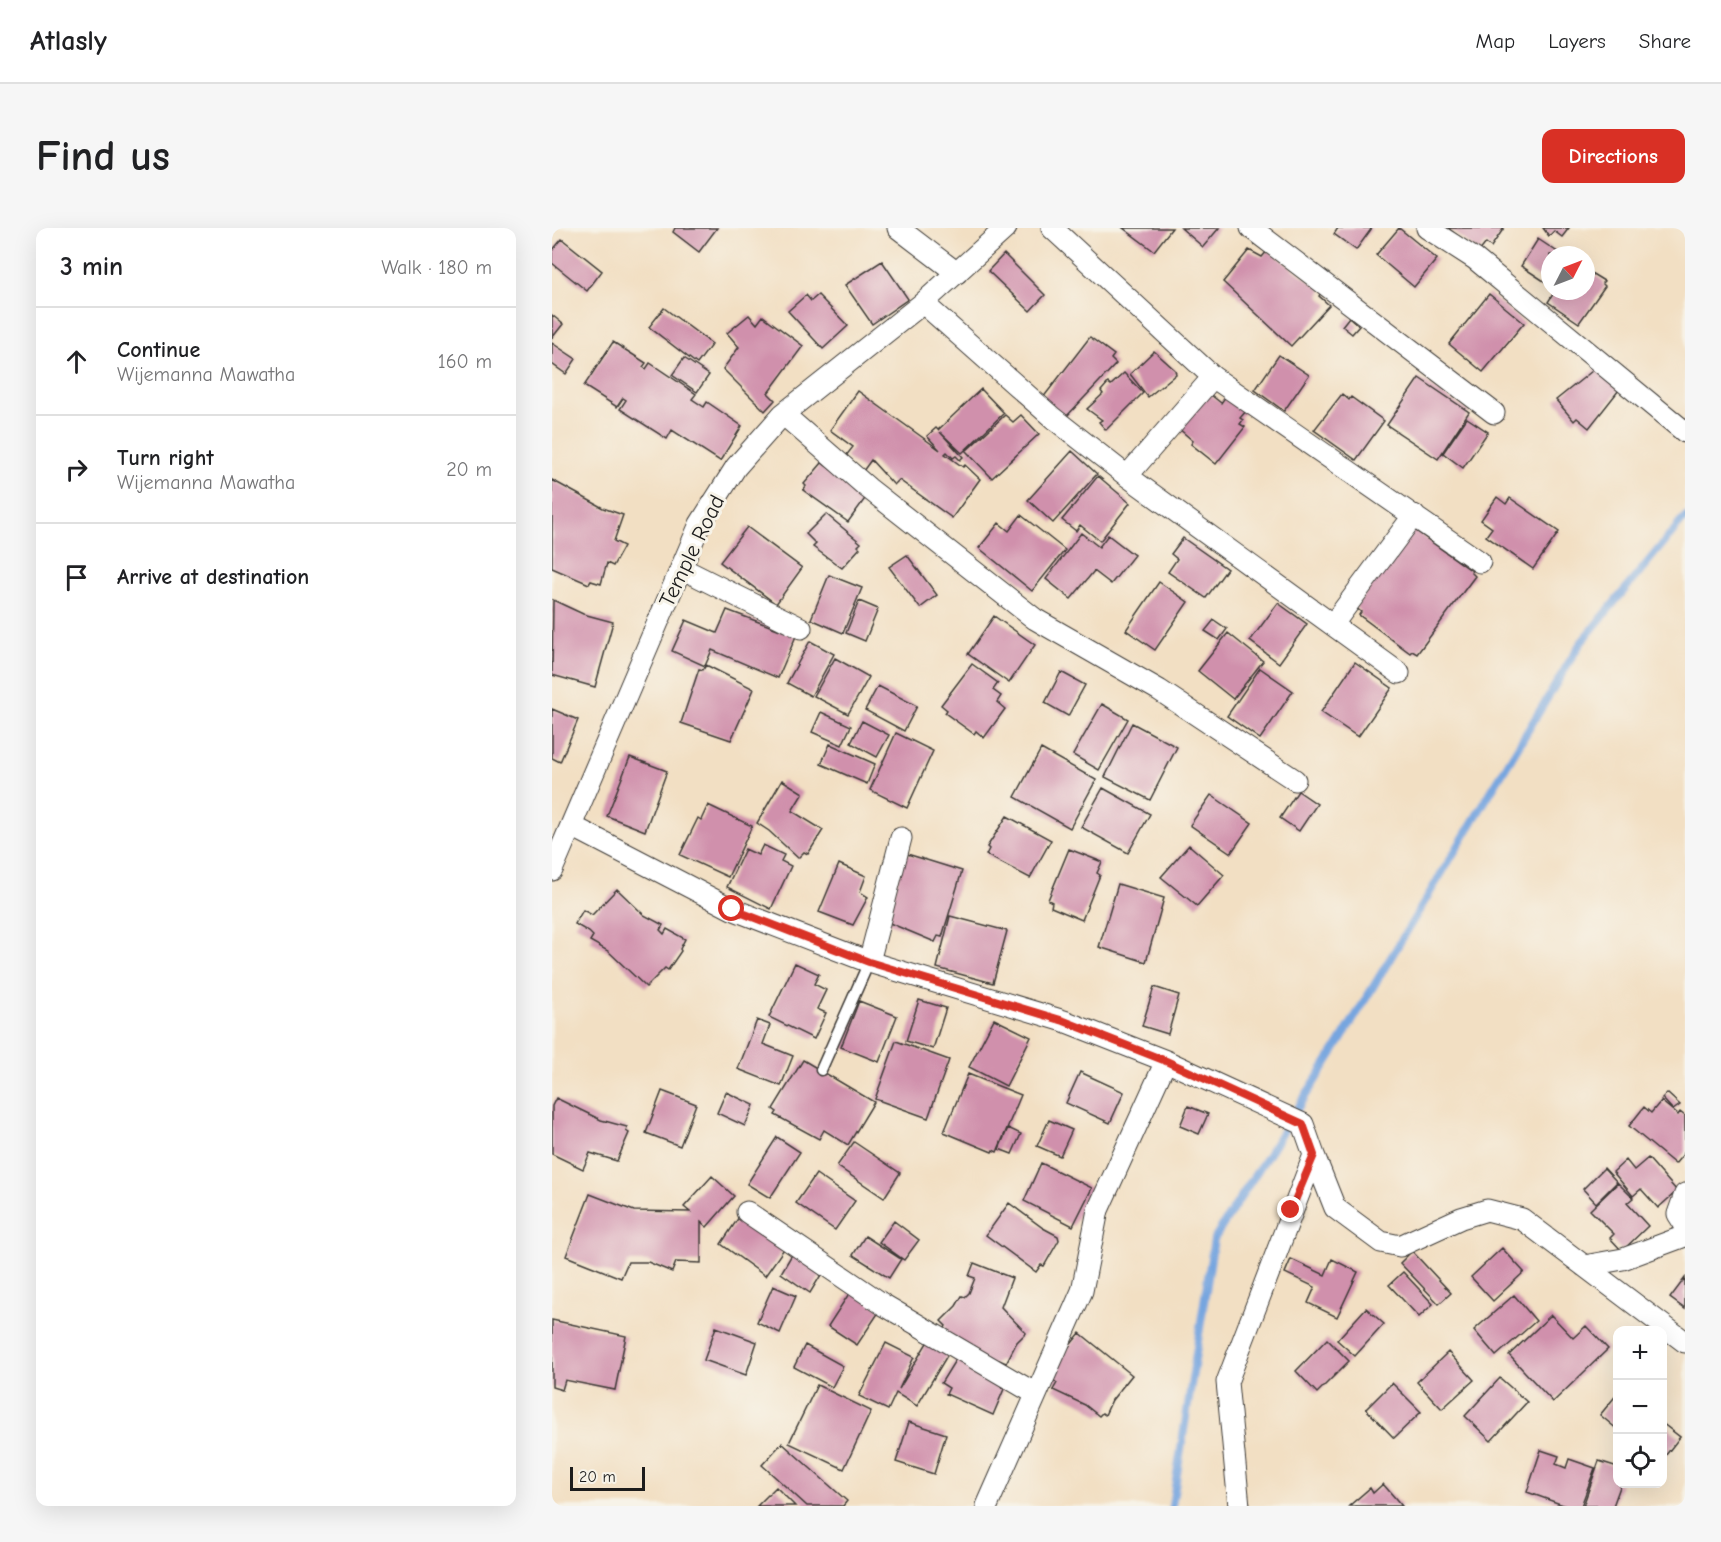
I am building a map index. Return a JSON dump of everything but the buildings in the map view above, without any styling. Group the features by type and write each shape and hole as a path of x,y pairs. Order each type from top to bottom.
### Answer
{"street":[{"path":"898,228 957,273"},
{"name":"Temple Road","path":"552,870 700,524 736,467 783,414 922,303 1005,228"},
{"path":"1053,228 1213,377 1480,562"},
{"path":"1251,228 1494,412"},
{"path":"1427,228 1475,260 1679,427"},
{"path":"922,303 1053,418 1127,476 1399,673"},
{"path":"1127,476 1213,377"},
{"path":"783,414 868,488 1035,619 1159,690 1295,780"},
{"path":"1333,624 1414,515"},
{"path":"681,568 801,628"},
{"path":"572,826 732,909 869,962 1064,1021 1166,1061 1271,1107 1303,1124 1335,1208 1381,1242 1400,1246 1461,1218 1487,1210 1522,1219 1685,1342"},
{"path":"869,962 901,838"},
{"path":"987,1506 1082,1291 1098,1210 1166,1061"},
{"path":"1239,1506 1227,1382 1314,1155"},
{"path":"1685,1194 1678,1214 1685,1225"},
{"path":"747,1212 884,1305 1036,1394"},
{"path":"1584,1266 1623,1259 1685,1236"}],"lane":[{"path":"821,1070 869,962"}],"waterway":[{"path":"1172,1506 1214,1239 1338,1045 1580,644 1685,517"}],"route":[{"path":"732,909 869,962 1064,1021 1166,1061 1271,1107 1303,1124 1314,1155 1291,1210"}]}
